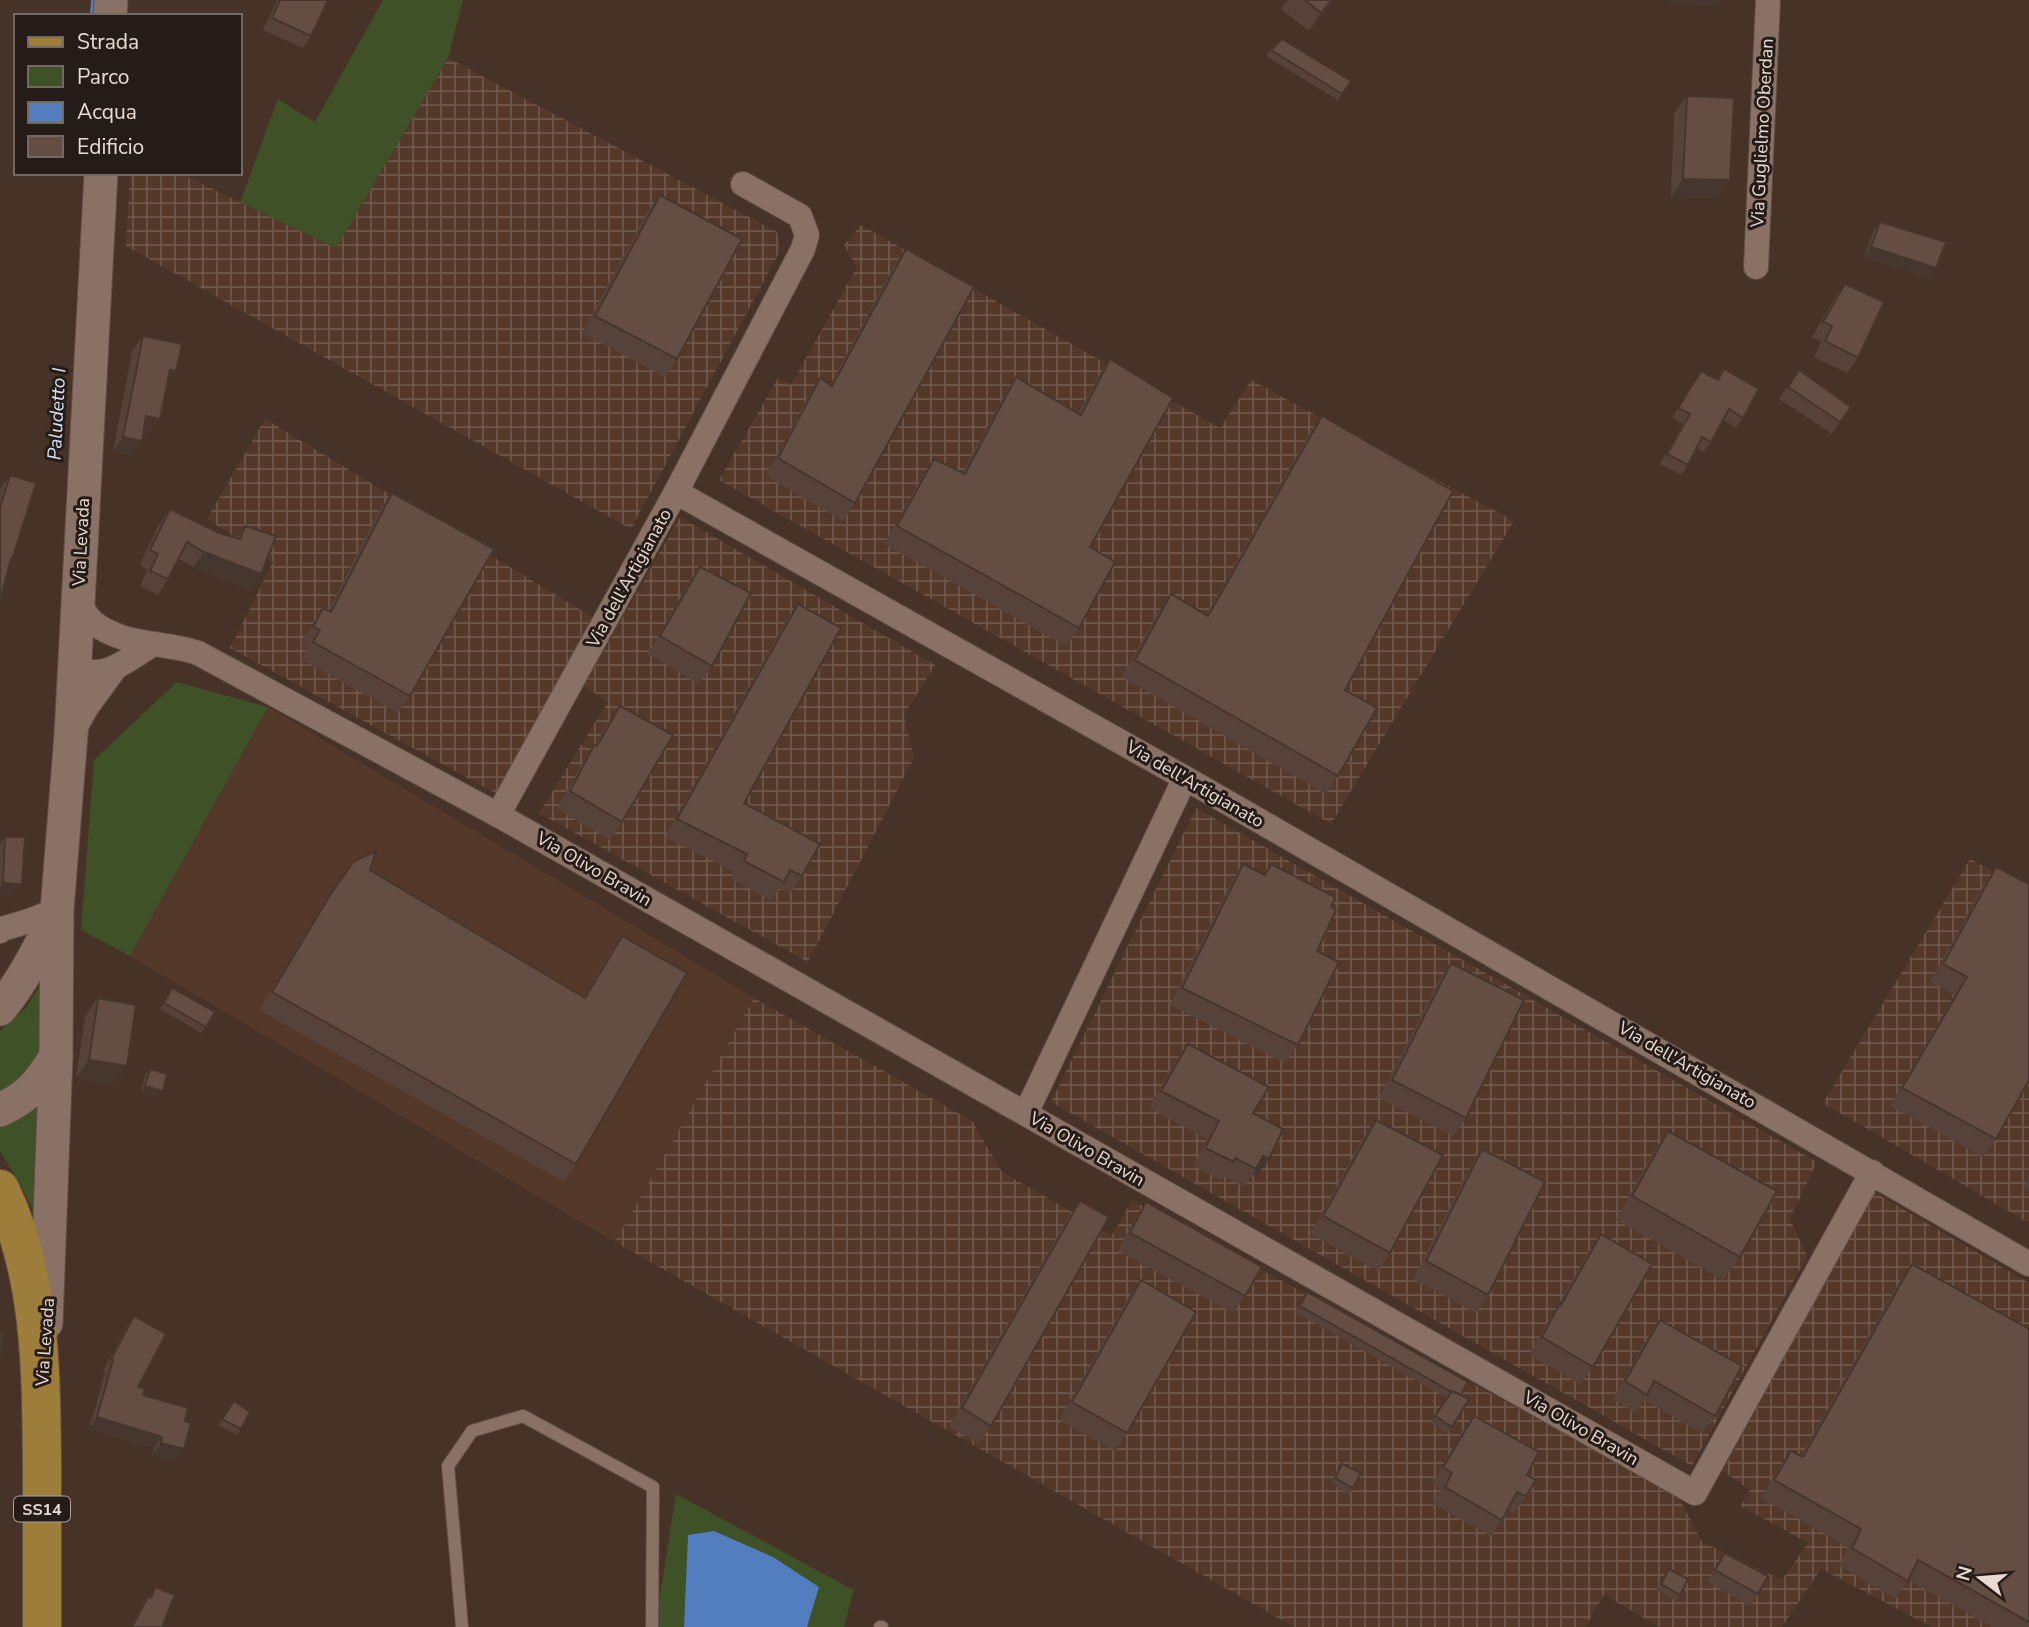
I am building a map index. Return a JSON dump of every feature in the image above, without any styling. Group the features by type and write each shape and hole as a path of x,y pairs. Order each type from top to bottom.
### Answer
{"main road":[{"name":"Via Levada","path":"42,1627 41,1392 48,1287 56,1056 57,910 71,735 101,175"},
{"name":"Via Levada","path":"0,1009 33,962 57,910"},
{"path":"0,1110 13,1104 41,1082 56,1056"},
{"name":"SS14","path":"0,1189 16,1226 36,1310 41,1392"}],"street":[{"name":"Via Guglielmo Oberdan","path":"1756,267 1768,0"},
{"path":"676,492 803,249 807,235 800,216 743,184"},
{"name":"Via dell'Artigianato","path":"498,815 676,492 1185,778 2029,1264"},
{"path":"78,601 92,622 110,632 144,643"},
{"path":"116,667 99,674 87,673 74,664 102,646 118,642 144,643"},
{"path":"71,735 86,708 116,667 144,643"},
{"name":"Via Olivo Bravin","path":"144,643 180,647 198,653 498,815 1695,1493 1872,1172"},
{"path":"1026,1114 1185,778"},
{"path":"0,931 57,910"}],"lane":[{"path":"462,1627 447,1466 472,1431 523,1416 653,1487 652,1627"}],"shaded area":[{"path":"448,58 777,232 780,251 631,529 126,246 130,175 183,175 336,248"},
{"path":"861,225 1220,428 1251,380 1514,521 1331,824 719,480 778,378 791,385 857,267 844,245"},
{"path":"265,419 594,618 497,794 230,648 273,562 207,519"},
{"path":"680,517 935,665 904,715 914,758 808,962 539,813 608,702 584,686"},
{"path":"268,707 754,998 615,1242 130,956"},
{"path":"1196,808 1817,1162 1790,1219 1807,1256 1692,1466 1051,1102"},
{"path":"1970,859 2029,891 2029,1223 1823,1103"},
{"path":"754,998 972,1121 1002,1172 1112,1235 1132,1200 1677,1494 1702,1542 1782,1580 1808,1543 1741,1506 1750,1490 1723,1471 1872,1191 2029,1283 2029,1627 1932,1627 1821,1569 1782,1627 1660,1627 1604,1595 1585,1627 1294,1627 615,1242"}],"green space":[{"path":"383,0 463,0 448,58 336,248 240,202 278,99 315,122"},
{"path":"177,682 268,707 130,956 81,930 94,760"},
{"path":"45,977 43,1062 0,1101 0,1031 26,1008"},
{"path":"43,1100 34,1213 0,1151 0,1123"},
{"path":"676,1494 854,1590 844,1627 655,1627"}],"water":[{"path":"714,1531 773,1557 819,1587 807,1627 684,1627 688,1535"}],"building":[{"path":"280,0 328,0 311,36 272,18"},
{"path":"1305,0 1332,0 1321,13"},
{"path":"1282,39 1351,81 1342,94 1271,50"},
{"path":"1687,96 1734,98 1730,180 1683,179"},
{"path":"660,195 742,239 677,359 595,316"},
{"path":"1880,222 1946,242 1936,268 1871,247"},
{"path":"906,249 974,287 855,503 778,458 820,378 832,386"},
{"path":"1845,284 1884,302 1858,358 1825,341 1832,326 1823,322"},
{"path":"143,336 182,344 176,371 170,370 160,419 146,416 142,441 123,437"},
{"path":"1110,359 1173,398 1090,547 1115,562 1079,628 897,526 934,459 965,474 1016,377 1081,415"},
{"path":"1724,369 1759,389 1743,418 1729,409 1711,442 1702,437 1688,465 1667,454 1690,414 1678,408 1701,371 1718,380"},
{"path":"1799,370 1851,407 1840,422 1788,387"},
{"path":"1322,416 1453,491 1345,690 1377,708 1338,776 1135,660 1171,594 1208,616"},
{"path":"10,475 36,483 0,600 0,508"},
{"path":"392,493 494,549 410,696 313,642 320,630 313,627 323,608 331,612"},
{"path":"170,509 219,533 240,539 245,526 276,536 261,574 204,552 187,542 168,579 150,571 158,554 150,550"},
{"path":"700,567 751,593 712,666 660,636"},
{"path":"798,604 841,628 744,803 820,844 802,876 790,870 784,882 744,861 747,854 677,819"},
{"path":"620,706 673,735 622,822 570,791 594,745 597,746"},
{"path":"5,837 25,837 22,884 3,883"},
{"path":"376,851 370,870 585,998 622,936 687,973 576,1164 272,992 330,895 354,861"},
{"path":"1243,864 1265,875 1271,864 1335,897 1331,907 1336,910 1317,951 1339,962 1298,1045 1182,988"},
{"path":"1996,867 2029,884 2029,1080 1996,1139 1902,1088 1967,977 1943,964"},
{"path":"1451,963 1524,1000 1466,1118 1392,1080"},
{"path":"172,988 215,1012 206,1027 164,1003"},
{"path":"98,998 136,1005 127,1066 89,1060"},
{"path":"1188,1044 1269,1087 1253,1113 1283,1129 1269,1159 1263,1156 1256,1169 1235,1158 1234,1162 1205,1148 1219,1121 1161,1091"},
{"path":"150,1069 167,1074 163,1091 145,1086"},
{"path":"1376,1120 1443,1155 1390,1253 1323,1216"},
{"path":"1668,1131 1777,1191 1740,1257 1632,1196"},
{"path":"1482,1149 1545,1182 1488,1295 1426,1261"},
{"path":"1080,1201 1109,1217 991,1426 962,1408"},
{"path":"1146,1202 1262,1267 1245,1296 1130,1233"},
{"path":"1601,1234 1652,1264 1593,1367 1542,1337"},
{"path":"1912,1264 2029,1329 2029,1622 1918,1560 1908,1581 1852,1548 1861,1529 1774,1480 1791,1451 1803,1457"},
{"path":"1141,1280 1196,1312 1127,1433 1072,1402"},
{"path":"1307,1292 1468,1382 1461,1395 1300,1306"},
{"path":"134,1316 166,1334 138,1387 145,1389 143,1395 188,1408 185,1421 191,1423 184,1449 161,1443 162,1437 97,1417 113,1360 111,1359"},
{"path":"1660,1320 1742,1366 1715,1416 1654,1381 1647,1395 1625,1381"},
{"path":"0,1333 3,1333 0,1364"},
{"path":"1452,1391 1469,1399 1452,1427 1435,1416"},
{"path":"234,1401 250,1412 241,1429 222,1419"},
{"path":"1474,1416 1539,1452 1527,1475 1536,1480 1526,1496 1517,1492 1502,1520 1445,1487 1452,1473 1443,1467"},
{"path":"1342,1464 1361,1473 1353,1488 1335,1478"},
{"path":"1725,1553 1768,1576 1758,1594 1715,1570"},
{"path":"1669,1569 1688,1579 1680,1595 1661,1584"},
{"path":"155,1587 175,1595 162,1627 132,1627 148,1597 151,1598"}],"waterway":[{"name":"Paludetto I","path":"93,14 94,0"}]}
